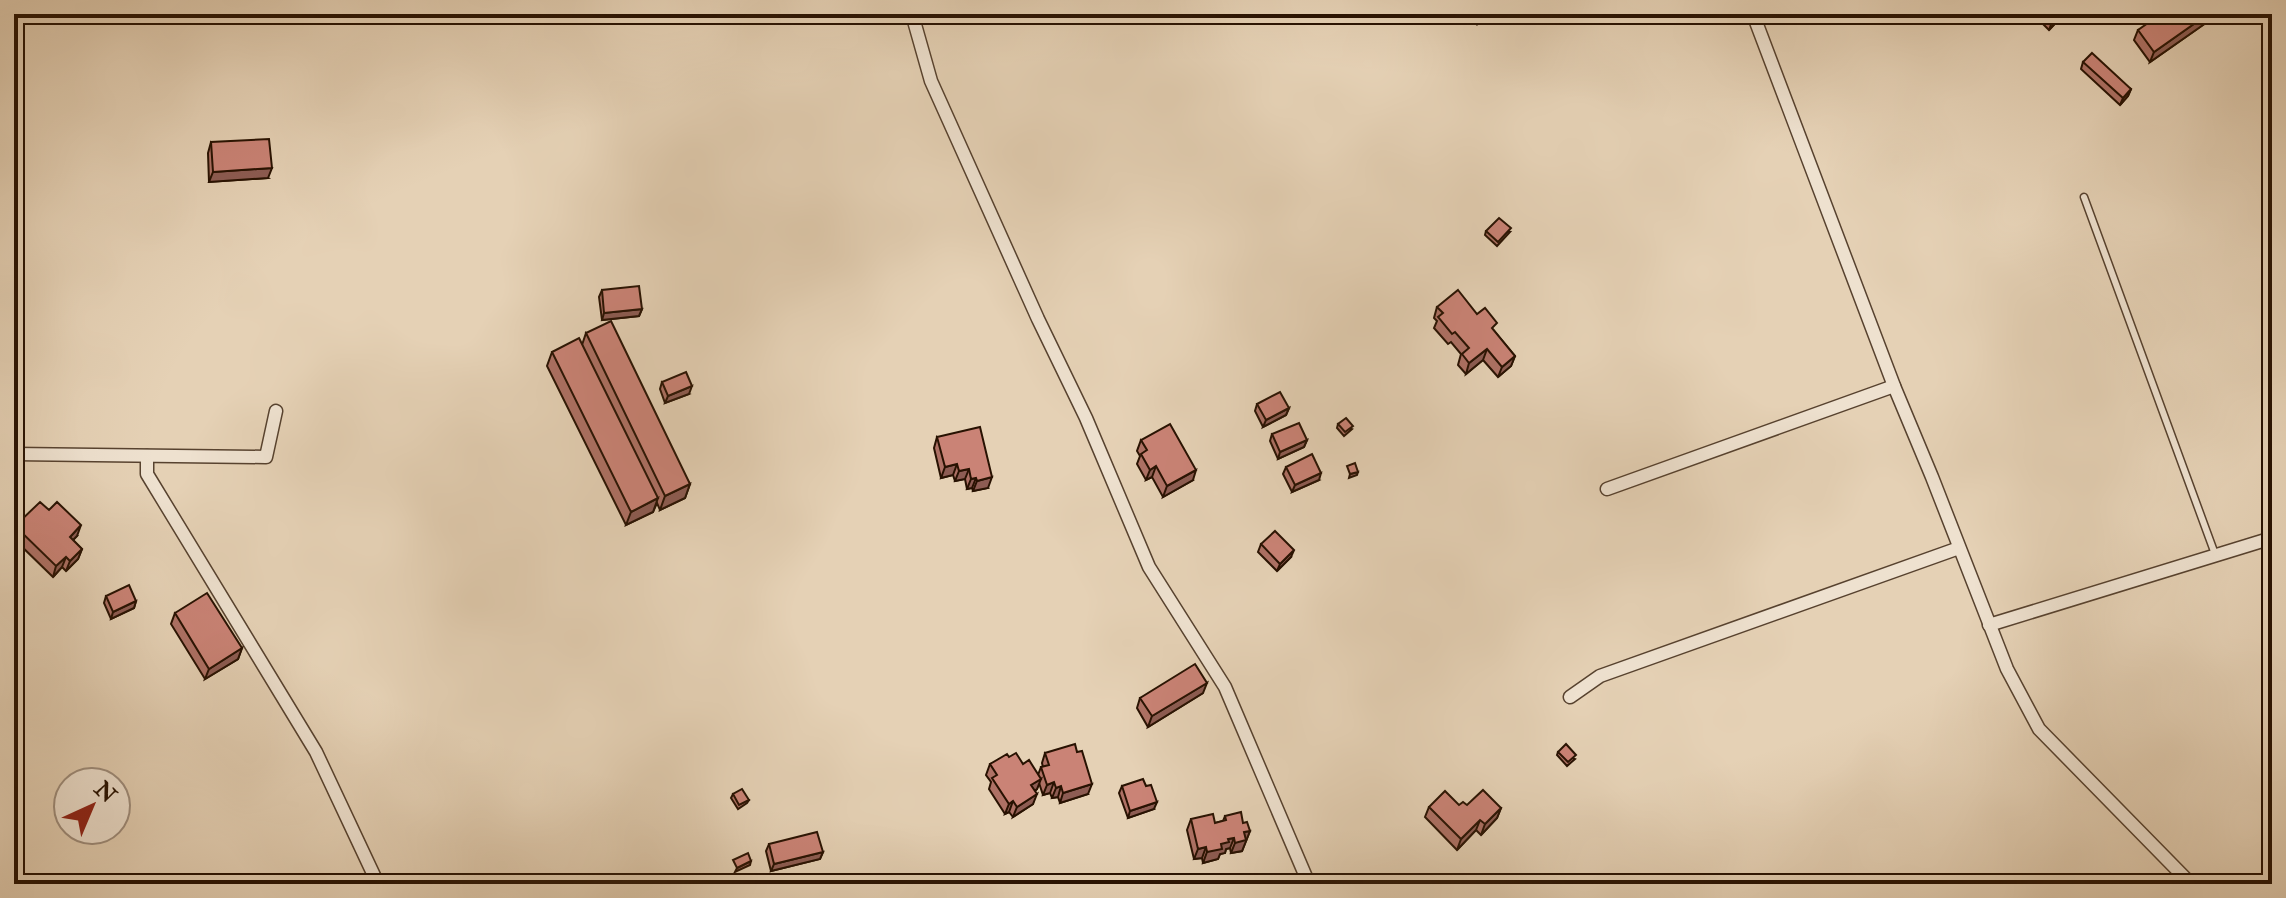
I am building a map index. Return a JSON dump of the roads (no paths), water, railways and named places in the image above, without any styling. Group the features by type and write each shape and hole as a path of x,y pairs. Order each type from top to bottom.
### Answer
{"street":[{"path":"912,14 931,81 1086,418 1149,567 1225,687 1309,884"},
{"path":"1753,14 1894,386 2007,669 2039,729 2191,884"},
{"path":"1607,489 1894,386"},
{"path":"14,454 266,457 276,411"},
{"path":"147,456 147,474 316,752 378,884"},
{"path":"1989,625 2272,538"},
{"path":"1570,697 1600,676 1959,548"}],"lane":[{"path":"2084,197 2216,555"}]}
